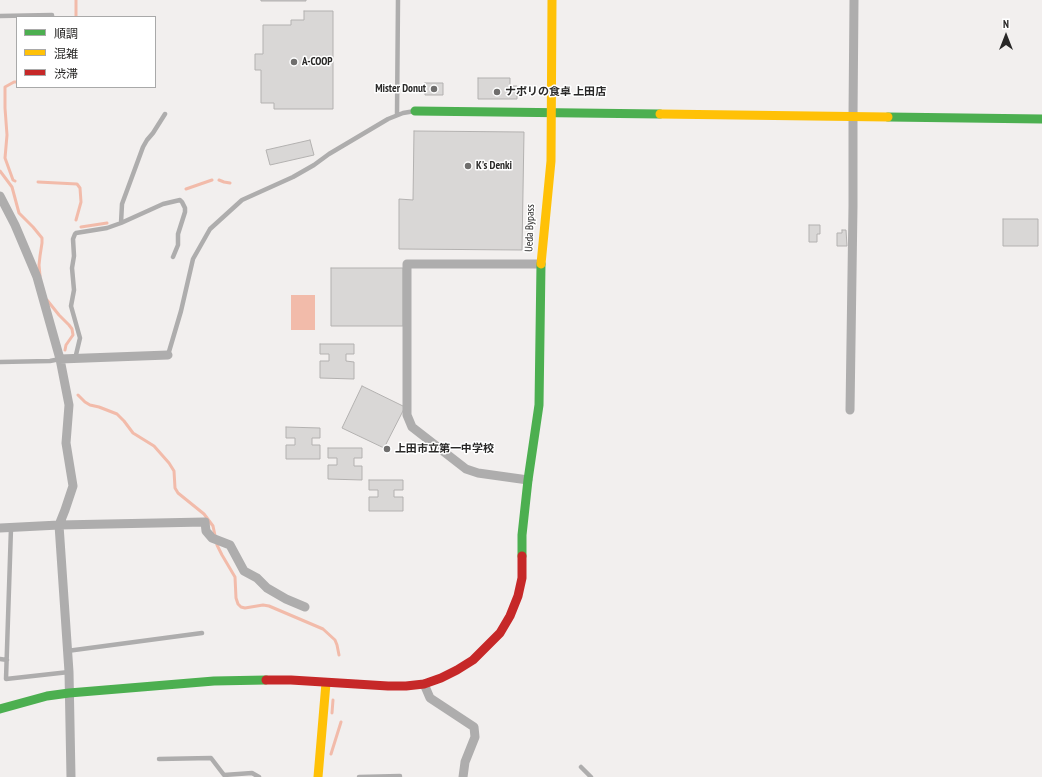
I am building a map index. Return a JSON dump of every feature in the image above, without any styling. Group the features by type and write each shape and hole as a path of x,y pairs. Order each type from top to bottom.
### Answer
{"main road":[{"name":"Ueda Bypass","path":"545,0 547,113"},
{"name":"Ueda Bypass","path":"0,709 47,696 69,693 233,680 291,680 388,686 424,684 441,678 473,660 500,633 510,616 518,596 522,578 522,535 539,405 544,159 552,0"},
{"path":"415,111 1042,119"},
{"path":"318,777 326,683"}],"street":[{"path":"850,410 854,0"},
{"path":"0,196 15,225 37,277 60,359 69,405 66,443 73,486 59,525 69,672 71,777"},
{"path":"528,480 478,473 466,469 412,427 407,415 408,264 541,264"},
{"path":"60,359 168,355"},
{"path":"0,528 59,525 206,522 206,531 212,538 230,544 244,571 257,578 268,588 286,599 305,607"},
{"path":"424,684 430,698 474,727 474,737 465,762 463,777"}],"lane":[{"path":"397,115 398,0"},
{"path":"0,16 52,16"},
{"path":"168,355 193,259 210,229 242,200 293,178 388,119 403,113 415,111"},
{"path":"121,224 122,204 143,147 146,140 153,133 165,114"},
{"path":"74,359 80,338 71,306 74,290 72,268 74,256 74,236 76,233 121,224 163,204 179,200 185,208 185,212 178,234 178,245 173,257"},
{"path":"0,362 50,361 60,359"},
{"path":"11,528 6,679 69,672"},
{"path":"67,651 202,633"},
{"path":"0,659 7,660"},
{"path":"159,758 211,758 224,775 252,773 259,777"},
{"path":"581,767 592,777"},
{"path":"359,777 400,776"}],"shaded area":[{"path":"291,295 315,295 315,330 291,330"}],"building":[{"path":"306,0 306,1 261,1"},
{"name":"A-COOP","path":"304,11 333,11 333,109 274,109 274,103 261,103 261,70 255,70 255,54 263,54 263,25 291,25 291,20 304,20"},
{"name":"ナポリの食卓 上田店","path":"478,78 510,78 510,86 517,86 517,99 478,99"},
{"name":"Mister Donut","path":"425,83 443,83 443,95 425,95"},
{"name":"K's Denki","path":"414,131 524,132 522,250 399,249 399,199 413,200"},
{"path":"310,140 314,155 270,165 266,150"},
{"path":"1003,219 1038,219 1038,246 1003,246"},
{"path":"809,225 820,225 820,234 817,234 817,242 809,242"},
{"path":"842,230 846,230 847,246 837,246 837,233 842,233"},
{"path":"331,268 403,268 403,326 331,326"},
{"path":"320,344 354,344 354,354 346,354 346,361 354,362 354,379 320,378 320,361 329,361 329,354 320,354"},
{"path":"362,386 405,407 384,448 342,428"},
{"path":"286,427 320,428 320,438 312,438 312,445 320,445 320,459 286,459 286,445 295,445 295,438 286,438"},
{"path":"328,448 362,448 362,458 354,458 354,466 362,466 362,480 328,479 328,465 337,465 337,458 328,458"},
{"path":"369,480 403,480 403,490 394,490 394,497 403,497 403,511 369,511 369,497 378,497 378,490 369,490"}],"waterway":[{"path":"76,0 76,16"},
{"path":"15,181 13,180 5,158 7,135 5,87 16,82"},
{"path":"0,171 12,187 19,213 42,238 39,265 40,276"},
{"path":"186,189 212,180"},
{"path":"219,180 230,183"},
{"path":"38,182 77,184 80,188 81,202 76,220"},
{"path":"81,227 107,223"},
{"path":"47,300 72,329 73,335 66,345 65,350"},
{"path":"78,395 90,405 117,414 133,433 154,446 169,463 174,471 175,488 178,493 204,514 213,526 217,545 235,577 236,598 241,607 245,608 263,605 269,606 323,629 335,640 339,655"},
{"path":"332,713 333,700"},
{"path":"331,754 341,722"}],"traffic: fast":[{"path":"415,111 660,114"},
{"path":"888,117 1042,119"},
{"path":"522,556 522,535 528,480 539,405 541,264"},
{"path":"0,709 47,696 69,693 214,681 266,680"}],"traffic: slow":[{"path":"541,264 551,161 552,0"},
{"path":"660,114 888,117"},
{"path":"318,777 326,683"}],"traffic: jam":[{"path":"266,680 406,686 424,684 441,678 473,660 500,633 510,616 518,596 522,578 522,556"}],"place":[{"name":"A-COOP","path":"294,62"},
{"name":"Mister Donut","path":"434,89"},
{"name":"ナポリの食卓 上田店","path":"497,92"},
{"name":"K's Denki","path":"468,166"},
{"name":"上田市立第一中学校","path":"387,449"}]}
